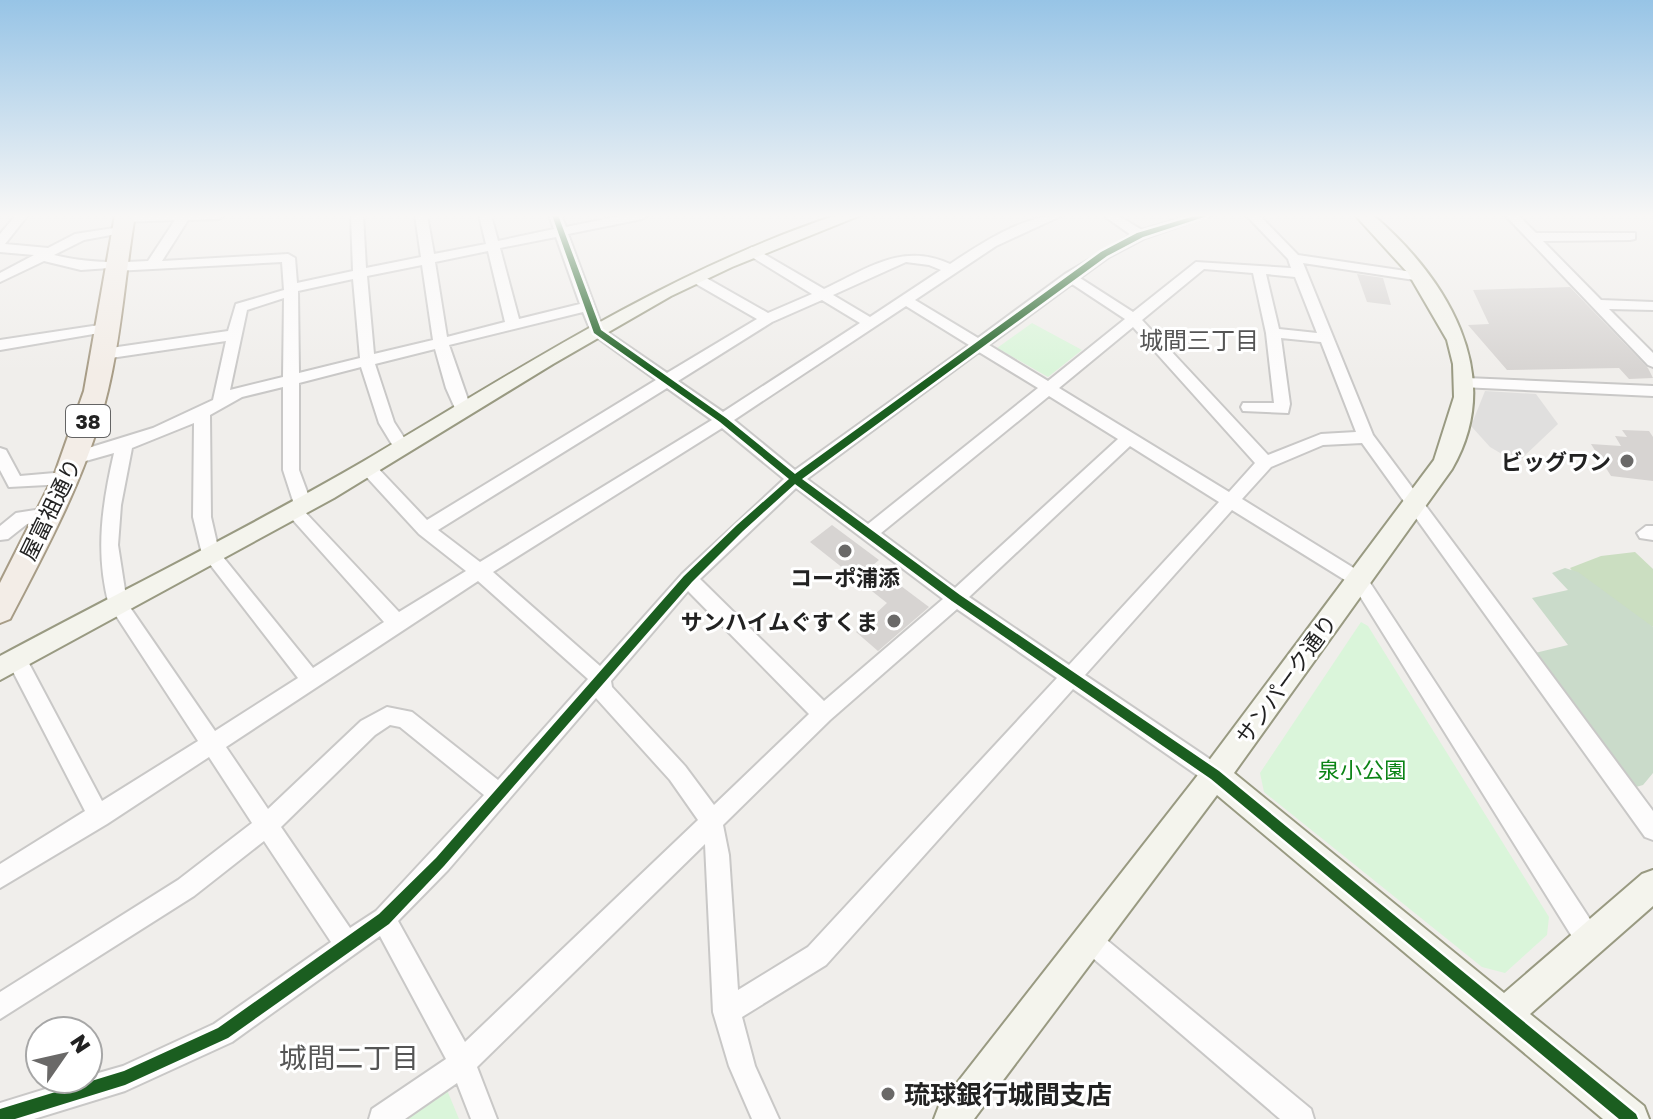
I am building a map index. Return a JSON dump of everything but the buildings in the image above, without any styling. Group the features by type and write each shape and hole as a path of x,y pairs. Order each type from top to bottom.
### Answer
{"main road":[{"name":"屋富祖通り","path":"0,611 71,468 93,404 104,354 115,267"}],"street":[{"path":"0,278 19,267"},
{"path":"289,267 291,470 298,508 397,623"},
{"path":"362,267 367,360 386,426 402,447"},
{"path":"220,403 241,307 291,290 390,267"},
{"path":"430,267 441,342 454,390 464,411"},
{"path":"498,267 513,325"},
{"path":"572,267 597,331 723,420 795,479 956,598 1215,775 1506,1013 1619,1115"},
{"path":"99,817 8,664 298,508 597,331 718,267"},
{"path":"780,267 870,323"},
{"path":"425,529 767,319 884,267"},
{"path":"945,267 951,270"},
{"path":"0,877 99,817 397,623 723,420 955,267"},
{"path":"0,1116 165,1062 223,1033 384,919 440,862 688,579 795,479 1086,267"},
{"path":"870,532 1198,267"},
{"path":"1222,267 1259,271 1288,267"},
{"path":"1298,267 1324,338 1366,437 1653,829"},
{"path":"1312,267 1421,277"},
{"name":"サンパーク通り","path":"952,1119 1215,775 1444,463 1461,423 1466,383 1449,327 1413,267"},
{"path":"1562,267 1653,362"},
{"path":"1249,407 1282,409 1273,333 1259,271"},
{"path":"1070,277 1132,318 1265,463"},
{"path":"696,278 767,319"},
{"path":"906,300 1359,580 1590,942"},
{"path":"1599,304 1653,306"},
{"path":"0,492 71,468 202,414 237,393 585,307"},
{"path":"0,345 106,328"},
{"path":"1273,333 1324,338"},
{"path":"104,354 234,335"},
{"path":"1466,383 1653,391"},
{"path":"202,414 202,517 211,554 311,680"},
{"path":"726,1012 817,956 1265,463 1321,440 1366,437"},
{"path":"382,1119 462,1063 823,714 956,598 1129,438"},
{"path":"124,445 110,511 108,577 118,605 209,745 348,946"},
{"path":"0,454 10,479 23,483"},
{"path":"368,468 425,529 481,573 601,679 602,690 684,783 710,820 716,848 726,1012 732,1044 766,1119"},
{"path":"2,534 22,518 48,514"},
{"path":"688,579 823,714"},
{"path":"0,1006 186,888 267,825 368,728 387,716 397,714 499,794"},
{"path":"1506,1013 1653,885"},
{"path":"384,919 462,1063 484,1119"},
{"path":"1088,939 1301,1119"}],"green space":[{"path":"1032,323 1082,350 1048,377 997,348"},
{"path":"1635,552 1653,569 1653,627 1589,592 1570,568 1601,556"},
{"path":"1565,568 1578,572 1653,627 1653,773 1643,785 1636,787 1535,653 1568,645 1532,598 1568,590 1552,573"},
{"name":"泉小公園","path":"1361,622 1368,626 1549,917 1547,935 1505,973 1482,967 1264,792 1260,773"},
{"path":"447,1090 459,1119 403,1119"}],"shaded area":[{"path":"1485,391 1536,394 1558,424 1517,463 1490,447 1471,426"}],"cycle path":[{"path":"574,267 597,331 723,420 795,479 956,598 1215,775 1631,1119"},
{"path":"0,1116 125,1078 223,1033 384,919 440,862 688,579 740,528 795,479 1086,267"}],"place":[{"name":"ビッグワン","path":"1627,461"},
{"name":"コーポ浦添","path":"845,551"},
{"name":"サンハイムぐすくま","path":"894,621"},
{"name":"琉球銀行城間支店","path":"888,1094"}],"district":[{"name":"城間三丁目","path":"1199,339"},
{"name":"城間二丁目","path":"349,1057"}]}
